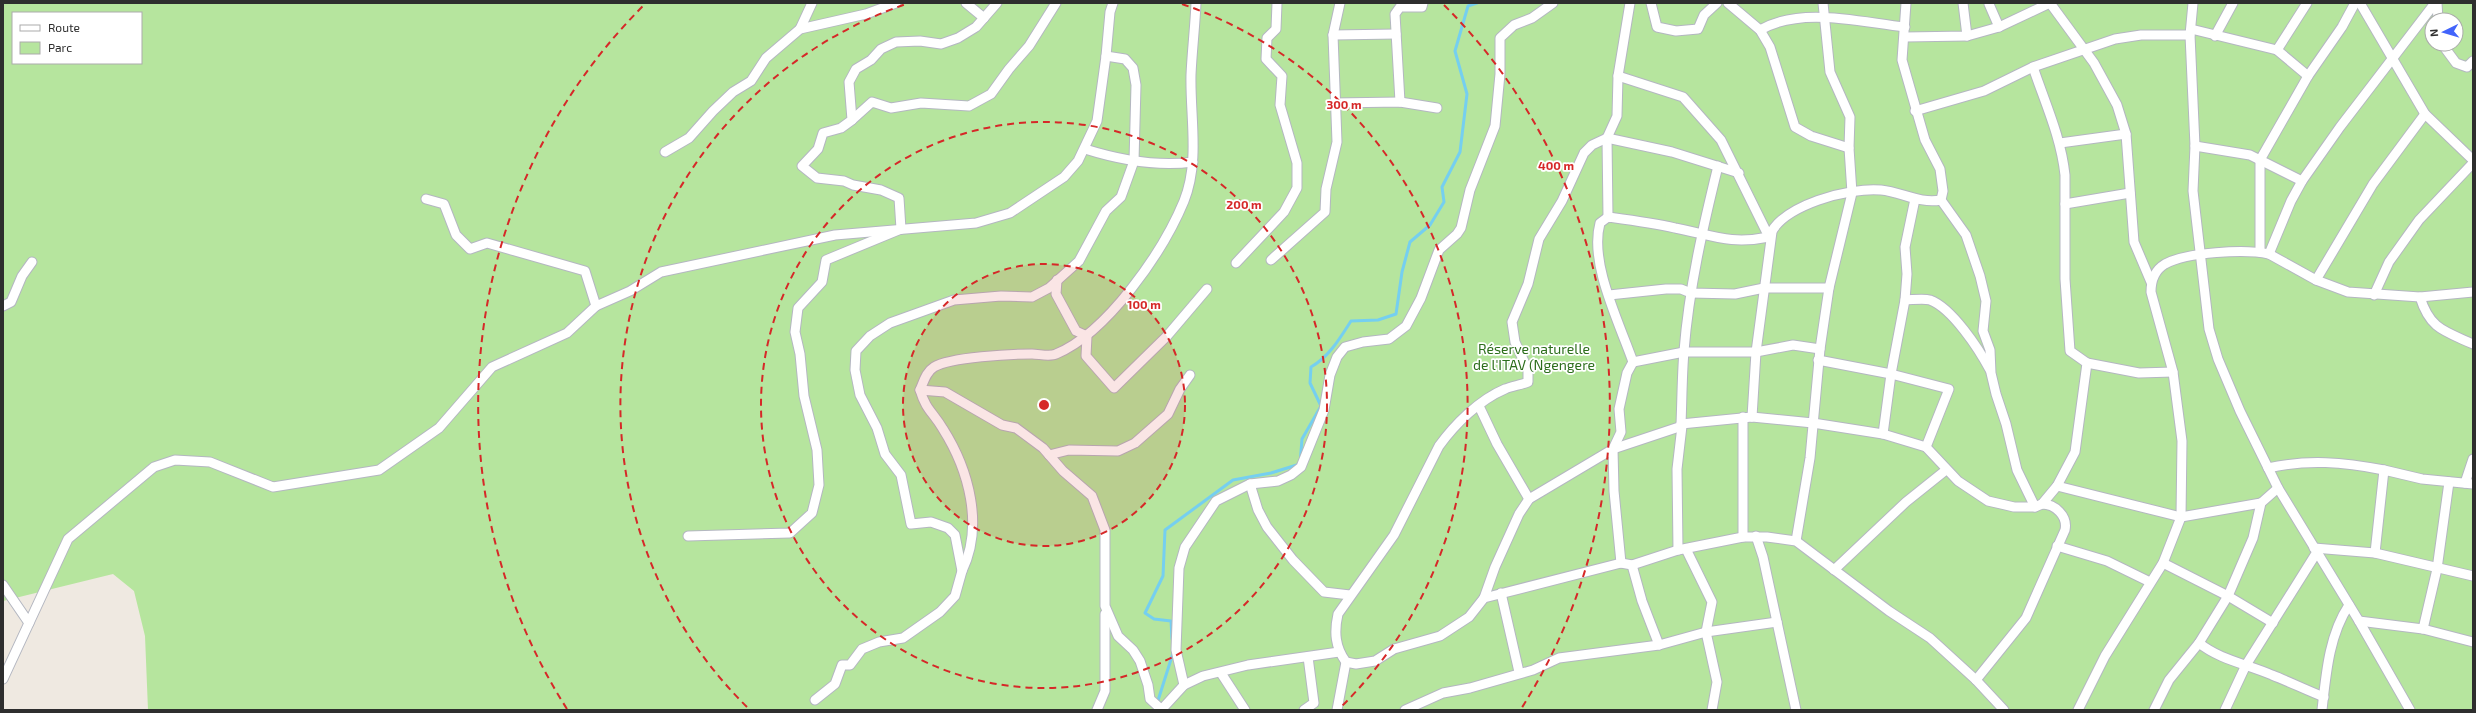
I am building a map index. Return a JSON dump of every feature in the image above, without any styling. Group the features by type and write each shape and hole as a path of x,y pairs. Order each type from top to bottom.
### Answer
{"street":[{"path":"665,152 689,138 728,96 751,81 766,58 800,29 812,3"},
{"path":"800,29 866,14 896,3"},
{"path":"966,3 984,18"},
{"path":"852,120 849,82 856,69 872,60 881,49 896,42 920,41 941,44 958,38 976,27 997,3"},
{"path":"902,229 899,198 881,190 853,185 844,181 817,178 802,166 818,149 823,133 841,128 872,102 891,108 921,103 969,106 992,94 1009,69 1029,46 1056,3"},
{"path":"3,679 68,539 154,467 175,460 210,462 273,486 379,470 439,428 492,367 567,333 596,306 630,291 661,272 834,235 976,223 1010,213 1064,177 1078,161 1085,149 1097,122 1110,12 1113,3"},
{"path":"815,700 835,684 842,665 850,665 862,649 879,642 903,638 940,612 955,596 962,571 971,553 971,493 960,459 943,427 924,405 920,390 927,373 940,364 997,354 1054,355 1086,336 1121,301 1143,273 1162,242 1184,201 1193,162 1191,76 1196,3"},
{"path":"1236,263 1284,212 1297,188 1296,163 1280,105 1282,76 1266,59 1267,38 1276,30 1277,3"},
{"path":"1271,260 1325,212 1326,189 1337,142 1334,103 1333,35 1340,3"},
{"path":"1400,102 1396,10 1400,8 1422,7 1423,3"},
{"path":"1184,685 1176,650 1178,568 1185,547 1216,501 1250,484 1278,480 1291,475 1301,467 1324,410 1330,375 1338,357 1345,347 1363,342 1389,339 1406,326 1421,298 1439,250 1457,234 1461,228 1470,190 1495,126 1500,82 1500,38 1514,25 1532,18 1553,3"},
{"path":"1608,217 1606,138 1617,116 1618,76 1630,3"},
{"path":"1651,3 1657,27 1676,30 1698,29 1704,15 1717,3"},
{"path":"1728,3 1760,30 1770,47 1795,128 1811,136 1848,148"},
{"path":"1796,541 1805,496 1818,360 1829,288 1852,193 1848,148 1850,118 1830,72 1822,17 1823,3"},
{"path":"1906,3 1905,37 1902,45 1902,60 1915,111 1925,140 1940,169 1943,191 1941,200 1966,235 1980,276 1986,301 1983,331 1990,350 1992,373 2017,470 2038,505"},
{"path":"1963,3 1967,36"},
{"path":"1905,37 1967,36 1999,27 2050,3 2101,73 2117,105 2126,134 2134,242 2151,282 2151,292 2173,372 2182,441 2181,516 2163,563 2105,656 2078,710"},
{"path":"2193,3 2190,32 2195,146 2193,191 2209,329 2218,359 2278,488 2359,621 2410,710"},
{"path":"2214,36 2233,3"},
{"path":"2277,50 2307,3"},
{"path":"2264,253 2260,160 2308,76 2342,27 2355,3"},
{"path":"2360,3 2426,114 2473,160"},
{"path":"2264,253 2302,181 2340,127 2436,3"},
{"path":"1989,4 1999,27"},
{"path":"1760,30 1771,24 1786,20 1822,17 1905,27"},
{"path":"1915,111 1984,91 2033,67 2128,36 2190,32 2277,50 2308,76"},
{"path":"1333,35 1396,34"},
{"path":"2448,52 2456,63 2467,66 2473,60"},
{"path":"962,571 955,535 948,528 931,522 911,524 901,475 885,454 877,428 860,395 855,370 856,351 870,336 890,323 936,306 960,299 1001,296 1032,297 1057,280 1079,261 1106,211 1121,197 1134,161 1136,85 1133,68 1125,59 1106,56"},
{"path":"2033,67 2060,143 2065,175 2066,287 2070,351 2086,363 2139,374 2173,372"},
{"path":"1618,76 1683,97 1721,140 1740,173 1769,237"},
{"path":"1334,103 1400,102 1437,108"},
{"path":"2316,280 2373,184 2426,114"},
{"path":"2060,143 2126,134"},
{"path":"1740,173 1672,152 1606,138 1592,145 1584,153 1562,201 1539,239 1533,254 1528,284 1512,322 1515,342 1528,370 1528,382 1504,389 1479,406 1448,434 1439,446 1394,535 1358,588 1350,595 1338,614 1335,628 1339,652 1346,662 1356,664 1375,661 1394,649 1440,636 1469,617 1484,598 1495,567 1519,514 1529,499 1613,449 1682,425 1747,417 1813,423 1883,434 1926,447 1946,470 1988,501 2014,507 2051,505 2062,514 2066,523 2058,546 2026,618 1976,680"},
{"path":"2195,146 2250,155 2302,181"},
{"path":"1085,149 1134,161 1170,165 1193,162"},
{"path":"2374,295 2390,262 2419,220 2473,163"},
{"path":"1712,710 1717,682 1706,632 1712,602 1682,550 1678,468 1682,425 1684,352 1691,293 1701,235 1718,166"},
{"path":"1769,237 1772,227 1797,209 1825,197 1881,190 1933,202 1941,200"},
{"path":"2065,204 2130,193"},
{"path":"426,199 444,204 456,235 470,250 487,243 585,271 596,306"},
{"path":"1883,434 1891,374 1905,300 1907,274 1905,247 1915,199"},
{"path":"1621,563 1614,491 1613,449 1621,432 1619,409 1627,373 1633,362 1601,275 1597,248 1600,223 1608,217 1675,228 1701,235 1746,241 1769,237"},
{"path":"1743,537 1747,417 1772,227"},
{"path":"688,536 790,533 812,513 819,484 818,457 804,396 800,354 795,332 798,308 822,282 826,260 902,229"},
{"path":"2151,282 2165,264 2200,255 2264,253 2316,280 2348,292 2420,297 2473,292"},
{"path":"3,306 11,302 22,276 32,262"},
{"path":"1057,280 1056,294 1076,331 1086,336"},
{"path":"1609,295 1666,289 1681,289 1691,293 1735,294 1764,288 1829,288"},
{"path":"1086,336 1086,356 1114,388 1167,336 1207,289"},
{"path":"2420,297 2430,321 2442,330 2473,344"},
{"path":"1905,300 1928,300 1942,306 1981,352 1992,373"},
{"path":"1633,362 1684,352 1756,352 1793,346 1820,348"},
{"path":"1818,360 1891,374 1949,390 1926,447"},
{"path":"2038,505 2057,486 2075,452 2086,363"},
{"path":"1049,455 1069,450 1118,451 1136,443 1168,414 1180,389 1190,375"},
{"path":"920,390 945,392 1002,424 1016,428 1049,455 1063,471 1092,496 1105,530 1105,691 1097,710"},
{"path":"1479,406 1497,444 1529,499"},
{"path":"2268,468 2294,462 2316,460 2359,465 2422,479 2469,483 2473,459"},
{"path":"1834,570 1906,502 1946,470"},
{"path":"2375,553 2384,470"},
{"path":"2424,629 2437,569 2449,482"},
{"path":"1250,484 1258,510 1267,528 1293,560 1324,592 1350,595"},
{"path":"2057,486 2181,516 2261,503 2278,488"},
{"path":"2154,710 2169,680 2198,643 2228,596 2253,538 2261,503"},
{"path":"1484,598 1621,563 1632,565 1682,550 1743,537 1756,536 1796,541 1834,570 1930,638 1976,680 2004,710"},
{"path":"1756,536 1763,557 1796,710"},
{"path":"2058,546 2107,561 2150,582"},
{"path":"2315,550 2375,553 2437,569 2473,576"},
{"path":"2225,710 2246,666 2273,623 2315,550"},
{"path":"2163,563 2228,596 2273,623"},
{"path":"1632,565 1642,601 1659,645"},
{"path":"3,585 29,623"},
{"path":"1501,593 1520,672"},
{"path":"2322,710 2328,663 2338,621 2349,605"},
{"path":"1105,606 1118,636 1133,650 1140,661 1148,685 1150,699 1162,710 1184,685 1203,676 1221,673 1248,664 1339,652"},
{"path":"2359,621 2424,629 2473,642"},
{"path":"1405,710 1443,693 1470,688 1520,672 1533,670 1560,658 1659,645 1706,632 1777,622"},
{"path":"2198,643 2209,651 2324,697"},
{"path":"1304,710 1314,703 1308,657"},
{"path":"1337,710 1346,662"},
{"path":"1221,673 1245,710"}],"green space":[{"name":"Réserve naturelle de l'ITAV (Ngengere","path":"3,3 2473,3 2473,710 148,710 145,636 134,591 113,574 3,601"}],"waterway":[{"path":"1172,639 1171,621 1154,619 1145,613 1163,576 1165,530 1233,480 1271,473 1300,464 1302,439 1321,406 1310,383 1311,367 1329,353 1351,321 1378,320 1396,314 1402,272 1410,242 1430,225 1444,202 1442,187 1460,152 1467,94 1455,51 1468,6 1477,3"},
{"path":"1155,710 1173,653"}]}
